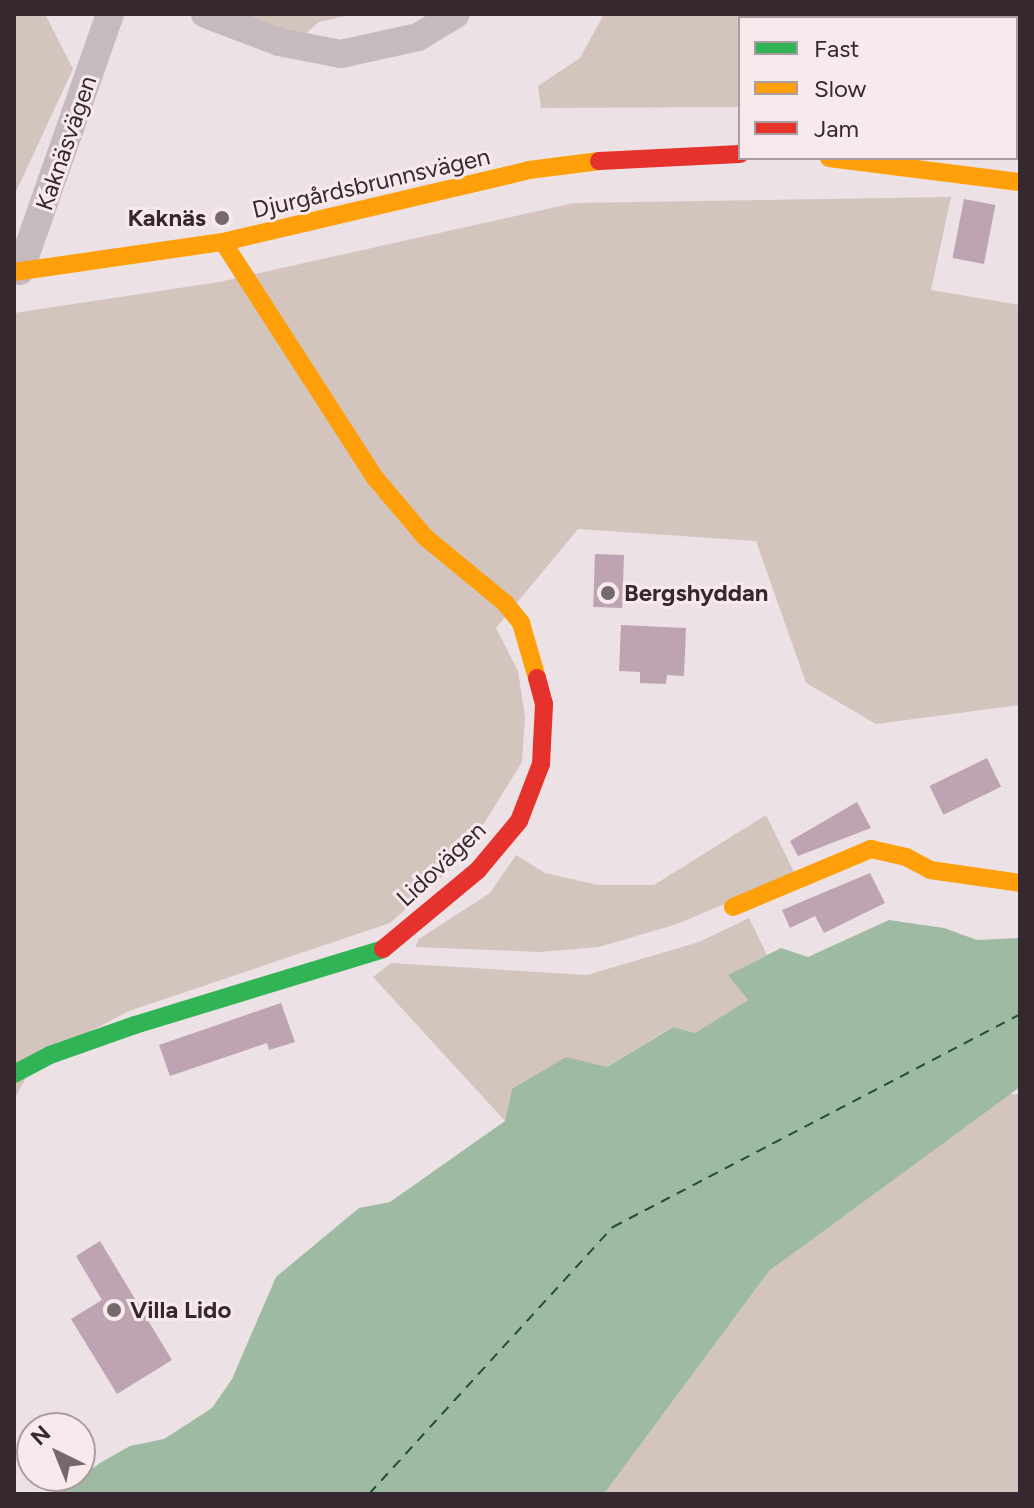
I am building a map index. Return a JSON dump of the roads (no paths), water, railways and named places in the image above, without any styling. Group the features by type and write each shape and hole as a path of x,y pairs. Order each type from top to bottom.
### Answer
{"street":[{"name":"Kaknäsvägen","path":"17,271 110,14"},
{"path":"205,14 279,42 341,54 418,37 456,14"},
{"name":"Djurgårdsbrunnsvägen","path":"17,271 223,242 529,170 656,156 738,154"},
{"path":"845,160 1020,182"},
{"name":"Lidovägen","path":"14,1074 50,1055 135,1025 385,948 478,870 519,821 541,764 544,704 521,623 505,603 425,537 376,479 223,242"},
{"path":"733,907 871,849 906,857 930,870 1020,883"}],"place":[{"name":"Kaknäs","path":"222,218"},
{"name":"Bergshyddan","path":"608,593"},
{"name":"Villa Lido","path":"114,1310"}]}
